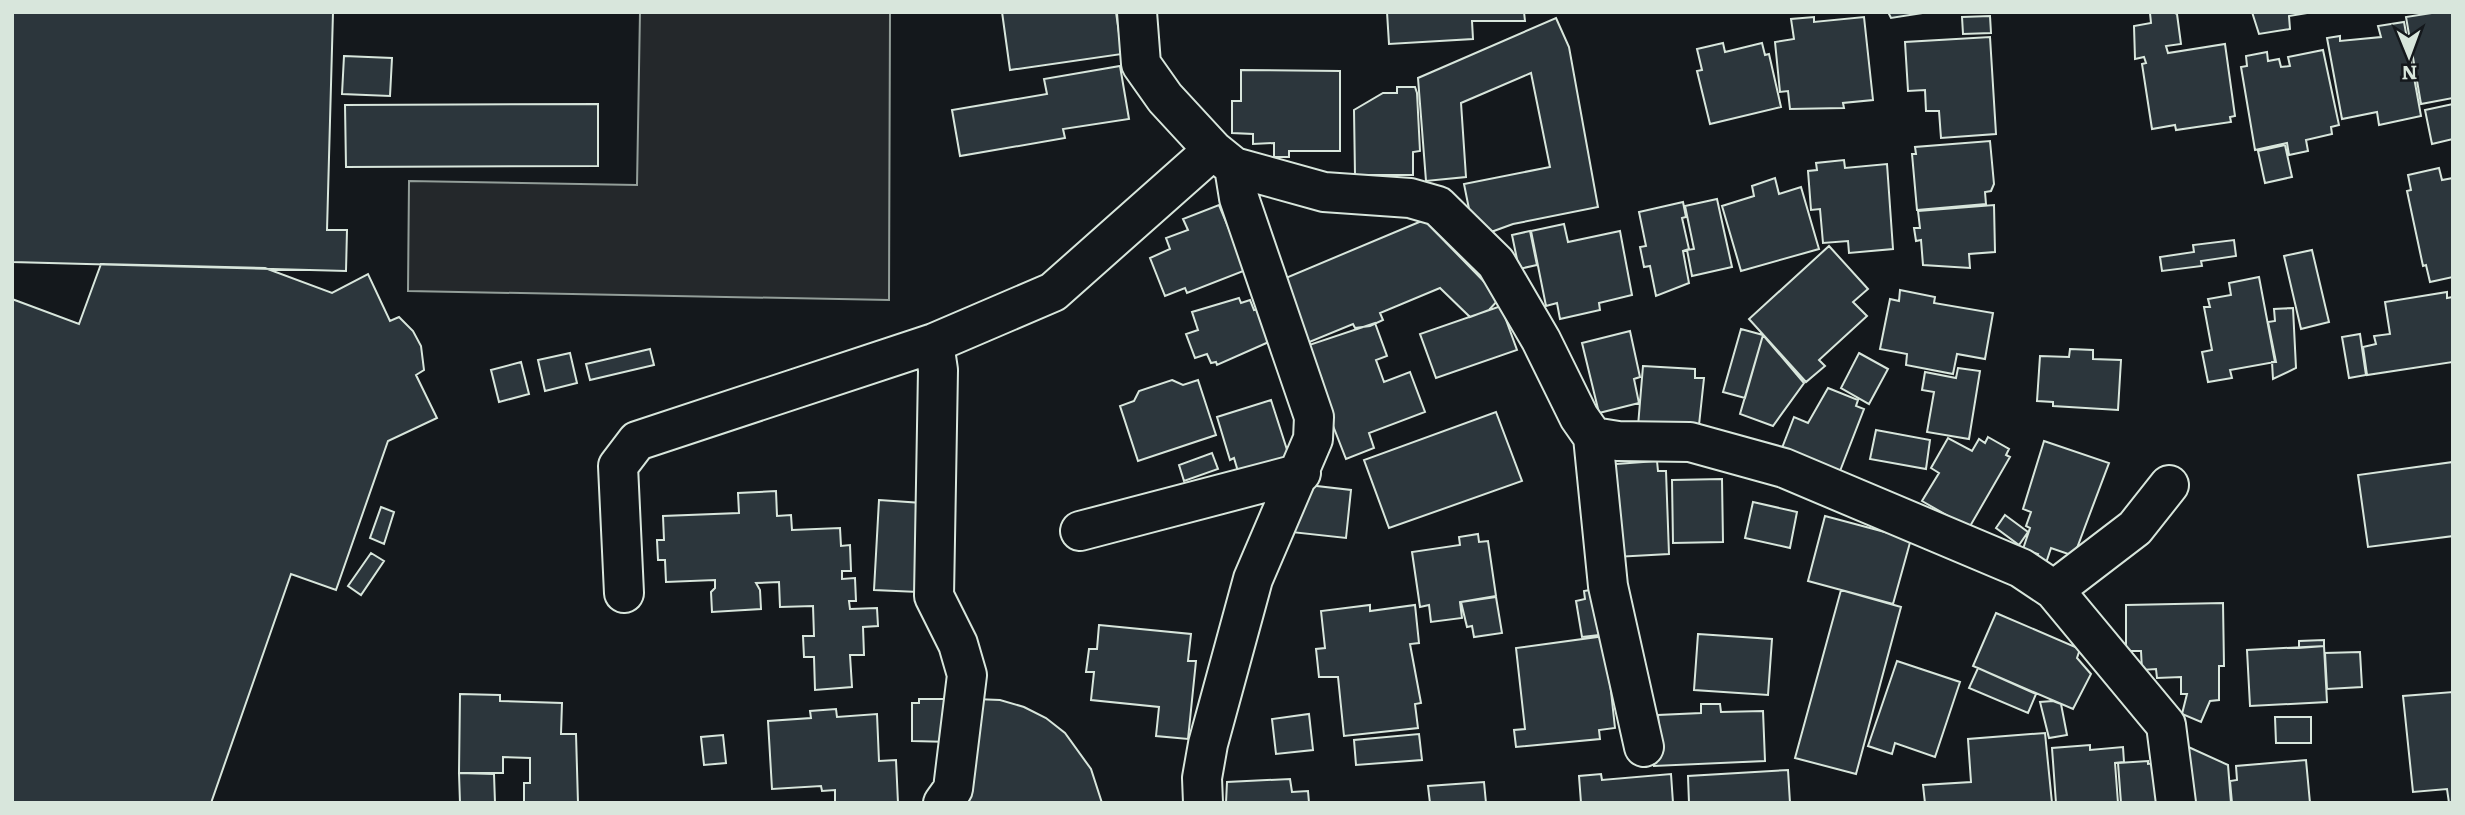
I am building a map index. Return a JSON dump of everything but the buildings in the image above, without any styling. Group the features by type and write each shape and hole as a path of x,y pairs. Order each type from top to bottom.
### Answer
{"street":[{"path":"1137,12 1141,64 1165,98 1224,159 1314,417 1313,439 1301,473 1253,579 1208,744 1202,778 1203,803"},
{"path":"625,593 618,466 637,441 934,344 1053,292 1224,159"},
{"path":"1224,159 1324,191 1410,198 1438,206 1496,263 1541,340 1579,418 1593,437 1608,586 1644,747"},
{"path":"934,344 938,370 933,596 958,644 967,676 953,789 943,803"},
{"path":"1593,437 1618,441 1690,442 1784,468 2021,568 2054,590 2166,725 2176,803"},
{"path":"1080,531 1301,473"},
{"path":"2054,590 2134,528 2169,485"}],"shaded area":[{"path":"640,12 890,12 889,300 408,291 409,181 637,185"}]}
